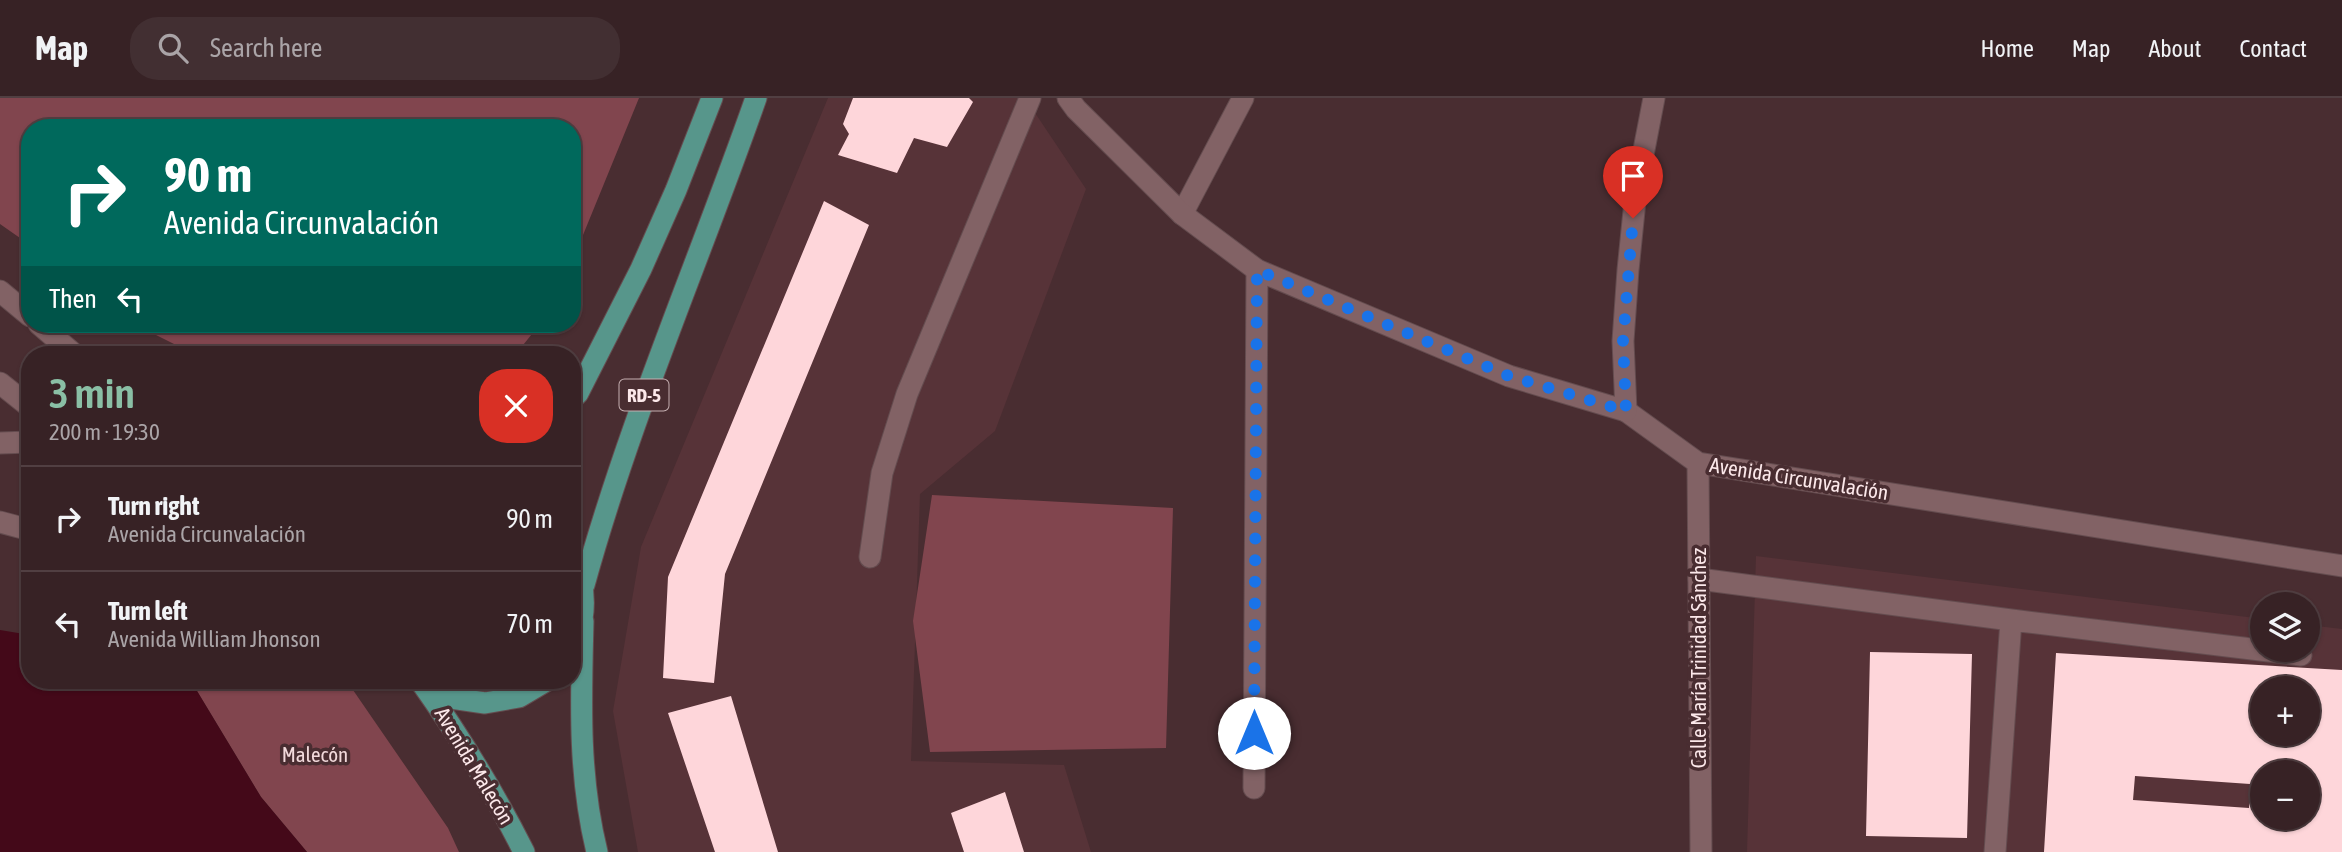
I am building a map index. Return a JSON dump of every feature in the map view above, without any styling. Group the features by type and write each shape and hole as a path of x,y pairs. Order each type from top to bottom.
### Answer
{"main road":[{"name":"RD-5","path":"581,387 642,269 712,98"},
{"name":"RD-5","path":"581,602 604,511 634,422 718,209 756,98"},
{"name":"RD-5","path":"581,576 584,584"},
{"name":"Avenida Malecón","path":"427,689 495,795 524,852"},
{"path":"455,690 485,703 519,697 532,689"},
{"name":"RD-5","path":"579,689 587,812 597,852"}],"street":[{"path":"870,556 883,473 907,394 1030,98"},
{"name":"Avenida Circunvalación","path":"1068,98 1182,214 1257,270 1509,376 1626,411 1698,463 2342,566"},
{"path":"1182,214 1243,98"},
{"path":"1626,411 1623,341 1628,270 1636,191 1654,98"},
{"path":"1254,788 1257,270"},
{"path":"0,291 21,308"},
{"path":"49,333 65,346"},
{"path":"0,383 21,400"},
{"path":"0,443 21,442"},
{"name":"Calle María Trinidad Sánchez","path":"1698,463 1701,852"},
{"path":"0,522 21,528"},
{"path":"1699,579 2250,649"},
{"path":"1995,852 2011,620"}],"shaded area":[{"path":"828,98 1025,98 1086,189 995,431 920,494 911,761 1064,765 1091,852 638,852 613,711 641,547"},
{"path":"1756,556 2250,617 2250,662 2320,662 2320,626 2342,629 2342,852 1747,852"},
{"path":"0,630 21,634 21,689 196,689 261,797 307,852 0,852"}],"green space":[{"path":"0,98 639,98 581,240 581,119 21,119 21,239 0,224"},
{"path":"153,333 533,333 522,346 178,346"},
{"path":"932,495 1173,508 1166,748 930,752 913,621"},
{"name":"Malecón","path":"196,689 350,689 353,690 448,828 459,852 307,852 261,797"}],"building":[{"path":"853,98 969,98 973,102 947,147 914,138 897,173 838,155 849,134 843,124"},
{"path":"824,201 869,225 725,574 714,683 663,678 668,577"},
{"path":"1870,652 1972,654 1967,838 1866,836"},
{"path":"2056,653 2342,670 2342,852 2044,852","holes":["2135,776 2250,784 2249,808 2133,800"]},
{"path":"731,696 778,852 715,852 668,713"},
{"path":"1005,792 1024,852 964,852 951,813"}],"route":[{"path":"1254,733 1257,270 1509,376 1626,411 1623,341 1633,218"}]}
